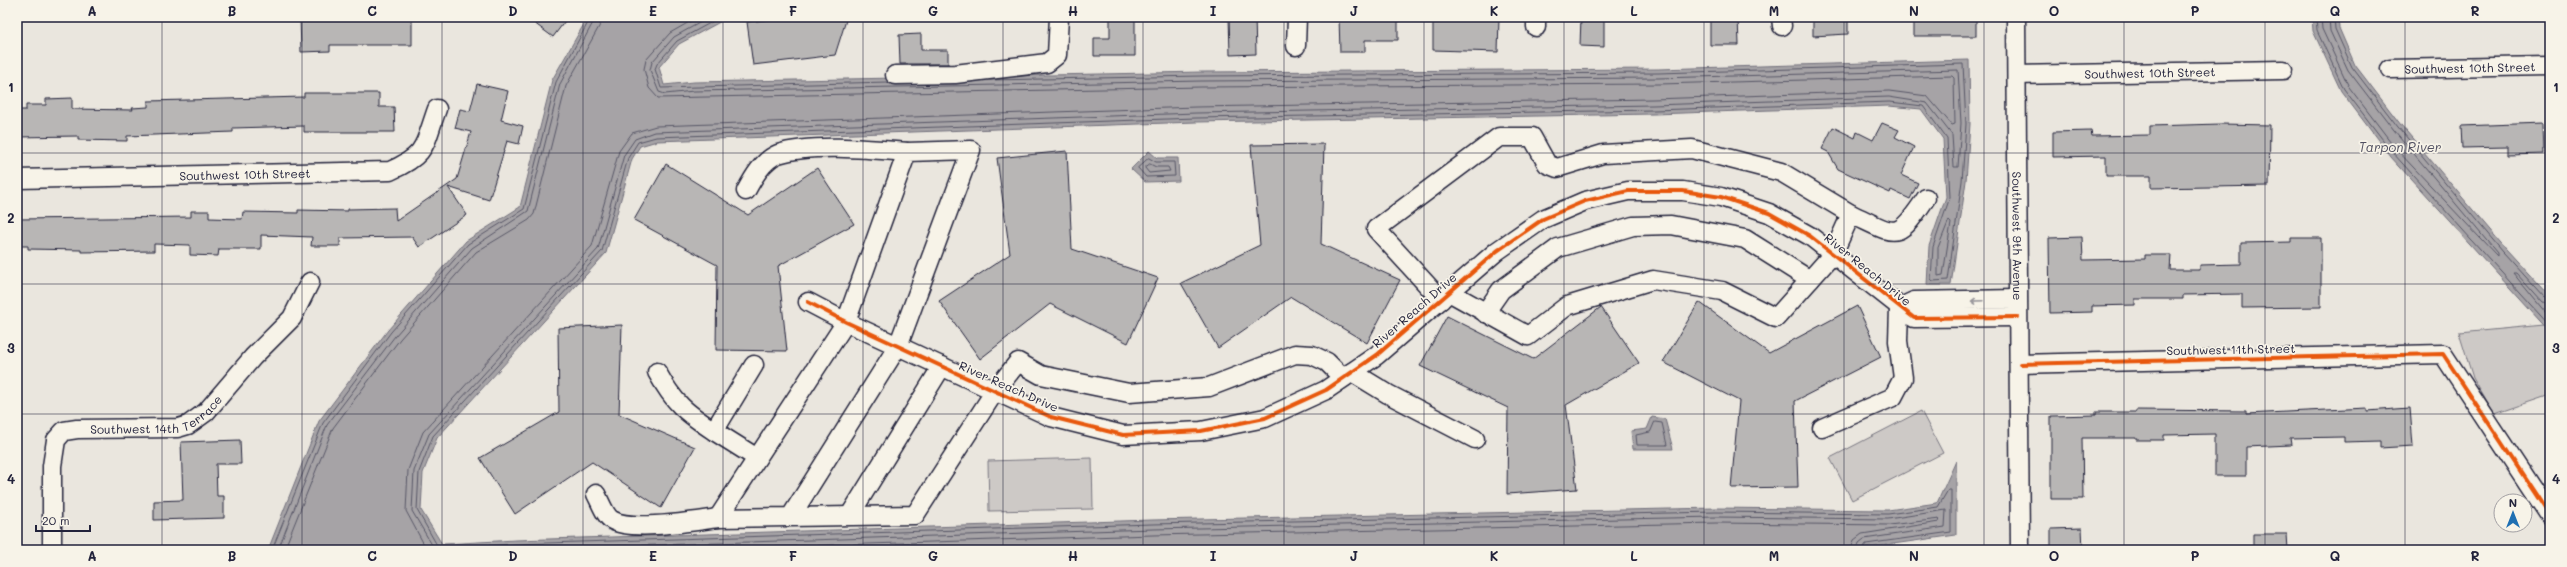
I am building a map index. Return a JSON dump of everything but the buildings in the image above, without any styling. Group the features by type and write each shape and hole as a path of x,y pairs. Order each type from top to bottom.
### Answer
{"street":[{"path":"895,75 955,74 1047,63 1057,55 1059,17"},
{"path":"1296,46 1297,17"},
{"name":"Southwest 9th Avenue","path":"2016,17 2016,299 2020,364 2020,550"},
{"name":"Southwest 10th Street","path":"2390,69 2550,66"},
{"name":"Southwest 10th Street","path":"2017,75 2283,70"},
{"name":"Southwest 10th Street","path":"17,179 390,171 412,162 421,153 437,109"},
{"path":"1851,214 1833,254 1776,318 1722,291 1653,280 1567,306 1528,336 1485,313 1445,296 1376,229 1499,137 1532,137 1547,164 1557,168 1603,154 1692,149 1781,172 1851,214 1891,232 1907,226 1926,198"},
{"path":"746,191 756,172 777,155 852,148 907,152 971,150 898,346 791,516"},
{"path":"718,518 846,322 907,152"},
{"name":"River Reach Drive","path":"808,302 846,322 1051,417 1123,435 1201,431 1265,418 1326,390 1377,355 1497,250 1543,219 1585,201 1628,191 1683,191 1720,197 1769,213 1810,236 1899,308 1914,318 2017,317"},
{"path":"1485,313 1501,290 1558,248 1633,226 1671,225 1745,239 1810,280"},
{"name":"Southwest 14th Terrace","path":"52,550 52,466 56,440 64,431 77,428 178,428 188,425 206,412 248,362 292,318 310,282"},
{"name":"River Reach Drive","path":"1899,308 1914,301 2016,299"},
{"path":"1822,428 1893,397 1903,378 1898,341 1899,308"},
{"path":"596,494 611,519 621,524 668,524 718,518 915,514 995,391 1018,362 1041,375 1129,392 1209,387 1295,354 1312,355 1348,375 1475,439"},
{"name":"Southwest 11th Street","path":"2020,364 2443,354 2550,516"},
{"path":"714,431 754,365"},
{"path":"850,515 942,366"},
{"path":"657,372 672,397 685,411 757,458"}],"shaded area":[{"path":"2544,325 2550,332 2550,395 2494,414 2473,378 2459,333"},
{"path":"1921,411 1943,453 1852,500 1830,458"},
{"path":"1092,458 1093,509 989,511 988,461"}],"water":[{"path":"588,17 729,17 679,44 659,67 664,85 694,82 1202,72 1658,69 1969,60 1970,124 1966,181 1951,285 1927,285 1929,246 1946,197 1943,139 1921,109 1889,106 1654,114 1196,122 657,141 640,146 632,159 606,253 437,438 423,473 421,510 442,544 516,540 1152,520 1716,508 1888,510 1937,503 1956,461 1956,535 1851,550 268,550 319,421 388,330 466,241 520,207 552,80"},
{"name":"Tarpon River","path":"2312,17 2338,17 2339,28 2355,65 2401,125 2506,249 2550,297 2550,332 2390,156 2341,91 2313,31"},
{"path":"1149,151 1157,158 1178,158 1179,181 1145,182 1131,169"},
{"path":"1652,417 1665,419 1673,449 1633,449 1631,431 1647,429"}],"cycle path":[{"path":"808,302 846,322 1051,417 1123,435 1201,431 1265,418 1326,390 1377,355 1497,251 1543,219 1585,201 1628,191 1683,191 1721,197 1769,213 1810,236 1914,318 2017,317"},
{"path":"2020,364 2443,354 2550,516"}]}
